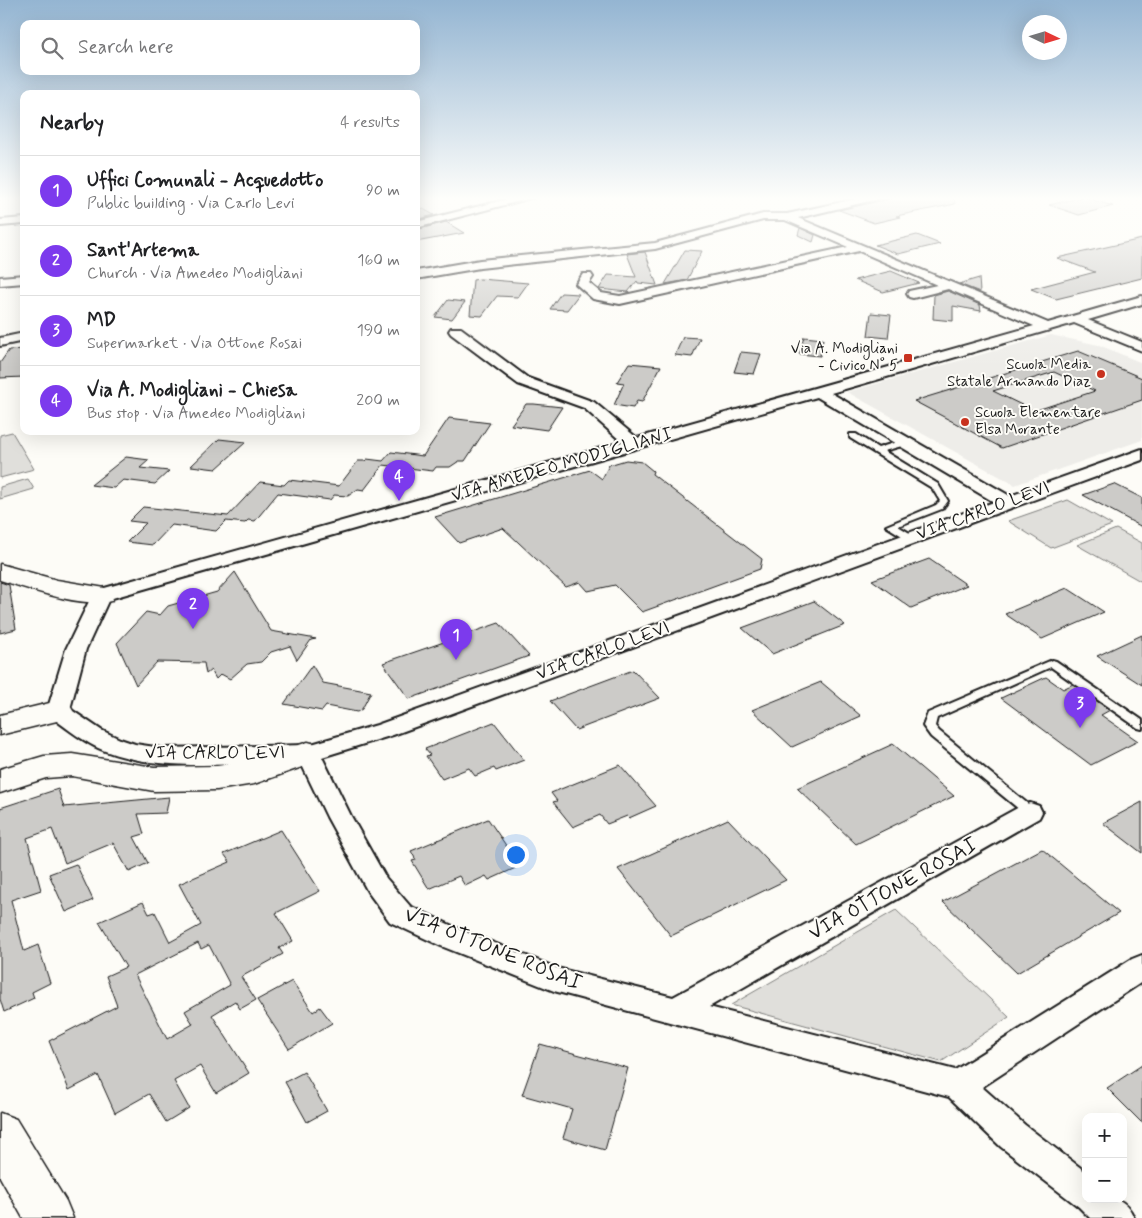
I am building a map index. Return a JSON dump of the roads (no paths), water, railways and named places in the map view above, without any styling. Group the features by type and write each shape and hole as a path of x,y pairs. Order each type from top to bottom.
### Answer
{"street":[{"path":"420,274 480,264 579,254"},
{"path":"587,277 582,284 597,296 620,300 831,254"},
{"path":"872,254 1047,327"},
{"path":"0,280 20,279"},
{"path":"913,294 947,286"},
{"name":"VIA AMEDEO MODIGLIANI","path":"101,595 1142,300"},
{"path":"1075,319 1142,347"},
{"path":"456,331 523,381 589,406 634,444"},
{"path":"0,342 20,339"},
{"path":"819,392 1007,502"},
{"name":"VIA CARLO LEVI","path":"58,711 106,742 147,755 227,756 308,753 386,730 910,537 1142,454"},
{"path":"0,572 54,588 101,595 76,649 58,711 0,725"},
{"path":"0,781 44,767 65,765 154,779 217,778 254,772 308,753"},
{"name":"VIA OTTONE ROSAI","path":"308,753 339,817 372,876 400,914 451,938 554,979 958,1085"},
{"name":"VIA OTTONE ROSAI","path":"677,1010 1030,812"},
{"path":"1082,1190 1013,1136 958,1085 1142,967"},
{"path":"0,1134 49,1218"},
{"path":"1098,1203 1117,1218"}],"lane":[{"path":"853,436 935,486 942,494 944,502 939,508 891,526 910,537"},
{"path":"877,451 906,442"},
{"path":"1030,812 935,734 929,726 932,716 1052,662 1142,725"}],"place":[{"name":"Via A. Modigliani - Civico N° 5","path":"908,358"},
{"name":"Scuola Media Statale Armando Diaz","path":"1101,374"},
{"name":"Scuola Elementare Elsa Morante","path":"965,422"},
{"name":"Via A. Modigliani - Chiesa","path":"399,501"},
{"name":"Sant'Artema","path":"193,629"},
{"name":"Uffici Comunali - Acquedotto","path":"456,660"},
{"name":"MD","path":"1080,728"}]}
